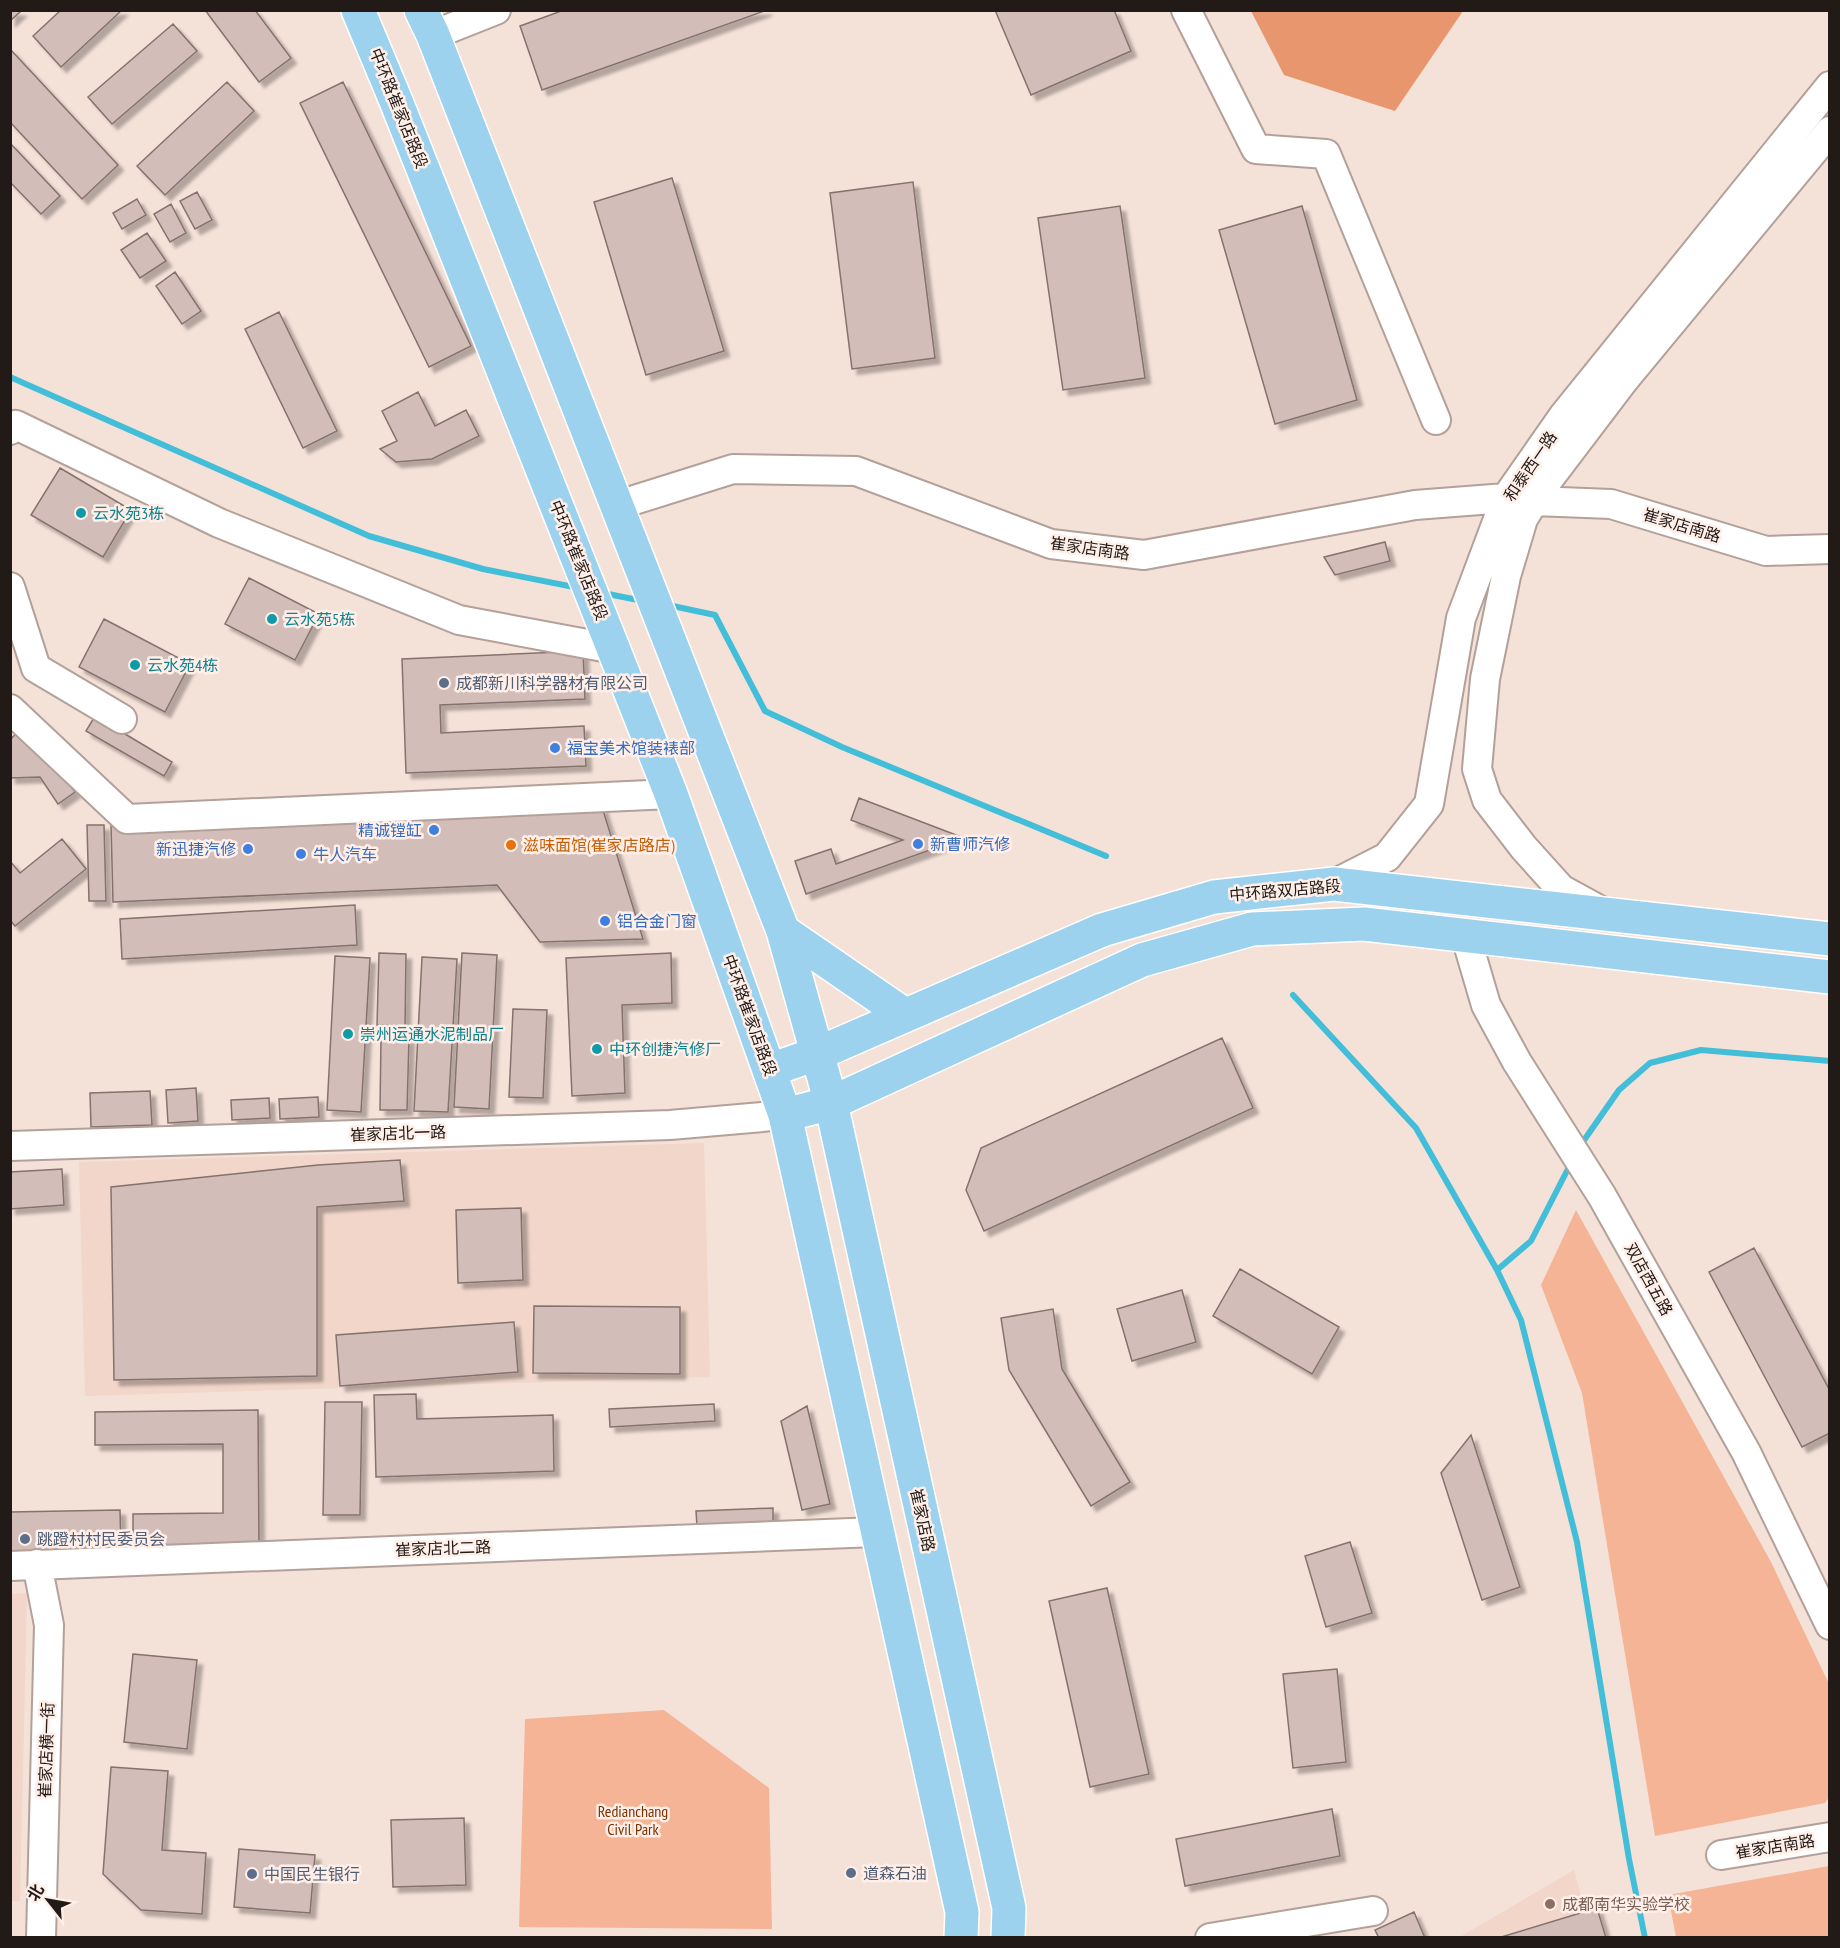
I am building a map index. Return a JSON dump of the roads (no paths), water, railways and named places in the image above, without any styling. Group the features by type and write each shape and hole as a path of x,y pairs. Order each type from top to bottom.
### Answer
{"main road":[{"name":"中环路崔家店路段","path":"358,10 671,794 785,1115"},
{"path":"427,23 783,931 819,1053 831,1103"},
{"name":"中环路双店路段","path":"770,1070 819,1053 1102,930 1214,897 1334,884 1830,939"},
{"path":"961,1938 962,1912 785,1115 831,1103 1142,960 1252,929 1364,924 1830,977"},
{"path":"783,931 904,1015"},
{"name":"崔家店路","path":"831,1103 1009,1908 1008,1938"}],"street":[{"path":"427,23 496,10"},
{"path":"1186,10 1256,148 1326,154 1436,420"},
{"name":"和泰西一路","path":"1334,884 1387,857 1429,804 1461,618 1506,498 1564,415 1830,86"},
{"name":"和泰西一路","path":"1610,916 1561,889 1524,848 1486,800 1477,769 1485,679 1506,576 1523,519 1534,501 1624,380 1830,131"},
{"path":"10,430 16,425 219,523 459,621 611,641"},
{"name":"崔家店南路","path":"615,506 733,469 856,471 1051,544 1144,555 1415,505 1506,498"},
{"name":"崔家店南路","path":"1534,501 1611,504 1767,550 1830,549"},
{"path":"10,587 36,668 122,719"},
{"path":"10,709 127,819 671,794"},
{"name":"双店西五路","path":"1466,937 1486,1005 1517,1062 1602,1196 1746,1452 1830,1625"},
{"name":"崔家店北一路","path":"10,1146 670,1125 785,1115"},
{"name":"崔家店北二路","path":"24,1565 876,1532"},
{"name":"崔家店横一街","path":"24,1565 49,1625 41,1938"},
{"name":"崔家店南路","path":"1720,1855 1830,1837"},
{"path":"1210,1938 1373,1911"}],"waterway":[{"path":"10,377 369,536 483,569 579,588"},
{"path":"603,593 643,601"},
{"path":"668,605 715,615 765,711 842,747 1106,856"},
{"path":"1293,995 1416,1128 1497,1270 1521,1320 1577,1542 1629,1859 1645,1938"},
{"path":"1580,1146 1619,1090 1650,1063 1701,1050 1830,1061"},
{"path":"1497,1270 1531,1241 1571,1163"}],"place":[{"name":"云水苑3栋","path":"81,513"},
{"name":"云水苑5栋","path":"272,619"},
{"name":"云水苑4栋","path":"135,665"},
{"name":"成都新川科学器材有限公司","path":"444,683"},
{"name":"福宝美术馆装裱部","path":"555,748"},
{"name":"精诚镗缸","path":"434,830"},
{"name":"新曹师汽修","path":"918,844"},
{"name":"滋味面馆(崔家店路店)","path":"511,845"},
{"name":"新迅捷汽修","path":"248,849"},
{"name":"牛人汽车","path":"301,854"},
{"name":"铝合金门窗","path":"605,921"},
{"name":"崇州运通水泥制品厂","path":"348,1034"},
{"name":"中环创捷汽修厂","path":"597,1049"},
{"name":"跳蹬村村民委员会","path":"25,1539"},
{"name":"道森石油","path":"851,1873"},
{"name":"中国民生银行","path":"252,1874"},
{"name":"成都南华实验学校","path":"1550,1904"}],"park label":[{"name":"Redianchang Civil Park","path":"633,1820"}]}
